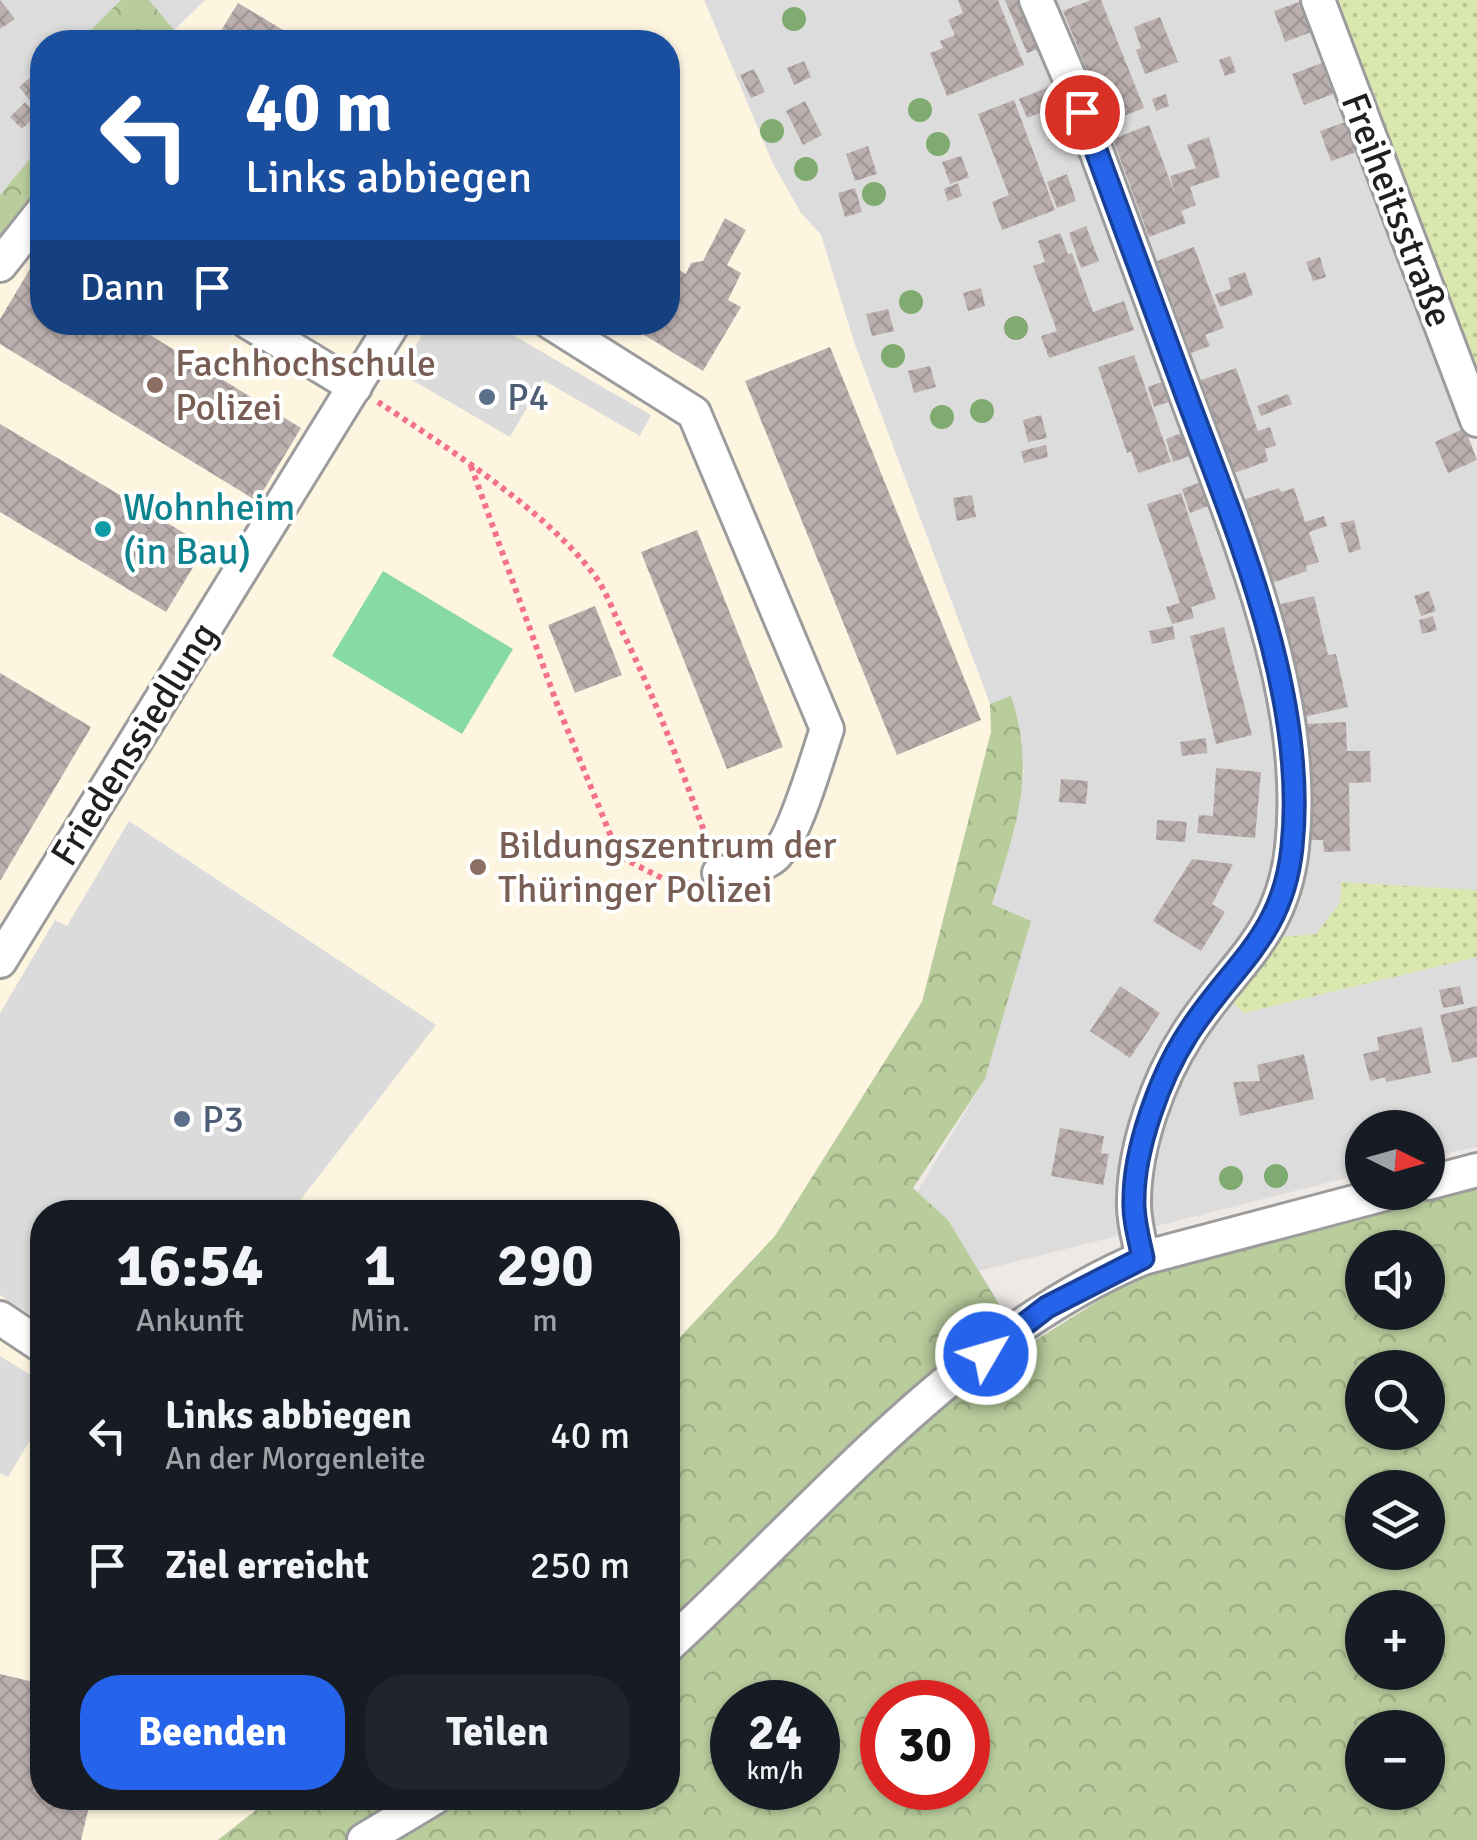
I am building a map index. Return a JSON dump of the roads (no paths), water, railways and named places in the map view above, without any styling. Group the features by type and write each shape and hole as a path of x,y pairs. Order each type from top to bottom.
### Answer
{"street":[{"path":"1036,0 1069,77 1245,557 1278,678 1294,776 1292,848 1275,912 1262,939 1187,1034 1152,1113 1136,1170 1134,1198 1143,1258"},
{"name":"Freiheitsstraße","path":"1318,0 1477,420"},
{"path":"0,265 30,227"},
{"path":"270,335 356,387"},
{"name":"Friedenssiedlung","path":"0,961 386,335"},
{"path":"571,335 694,413 827,729 804,798 776,856 743,871 720,874"},
{"path":"1445,1178 1477,1170"},
{"path":"680,1634 888,1434 1047,1307 1143,1258 1345,1204"},
{"path":"0,1318 30,1338"},
{"path":"364,1840 414,1810"}],"place":[{"name":"Fachhochschule Polizei","path":"155,385"},
{"name":"P4","path":"487,397"},
{"name":"Wohnheim (in Bau)","path":"103,529"},
{"name":"Bildungszentrum der Thüringer Polizei","path":"478,867"},
{"name":"P3","path":"182,1119"}]}
